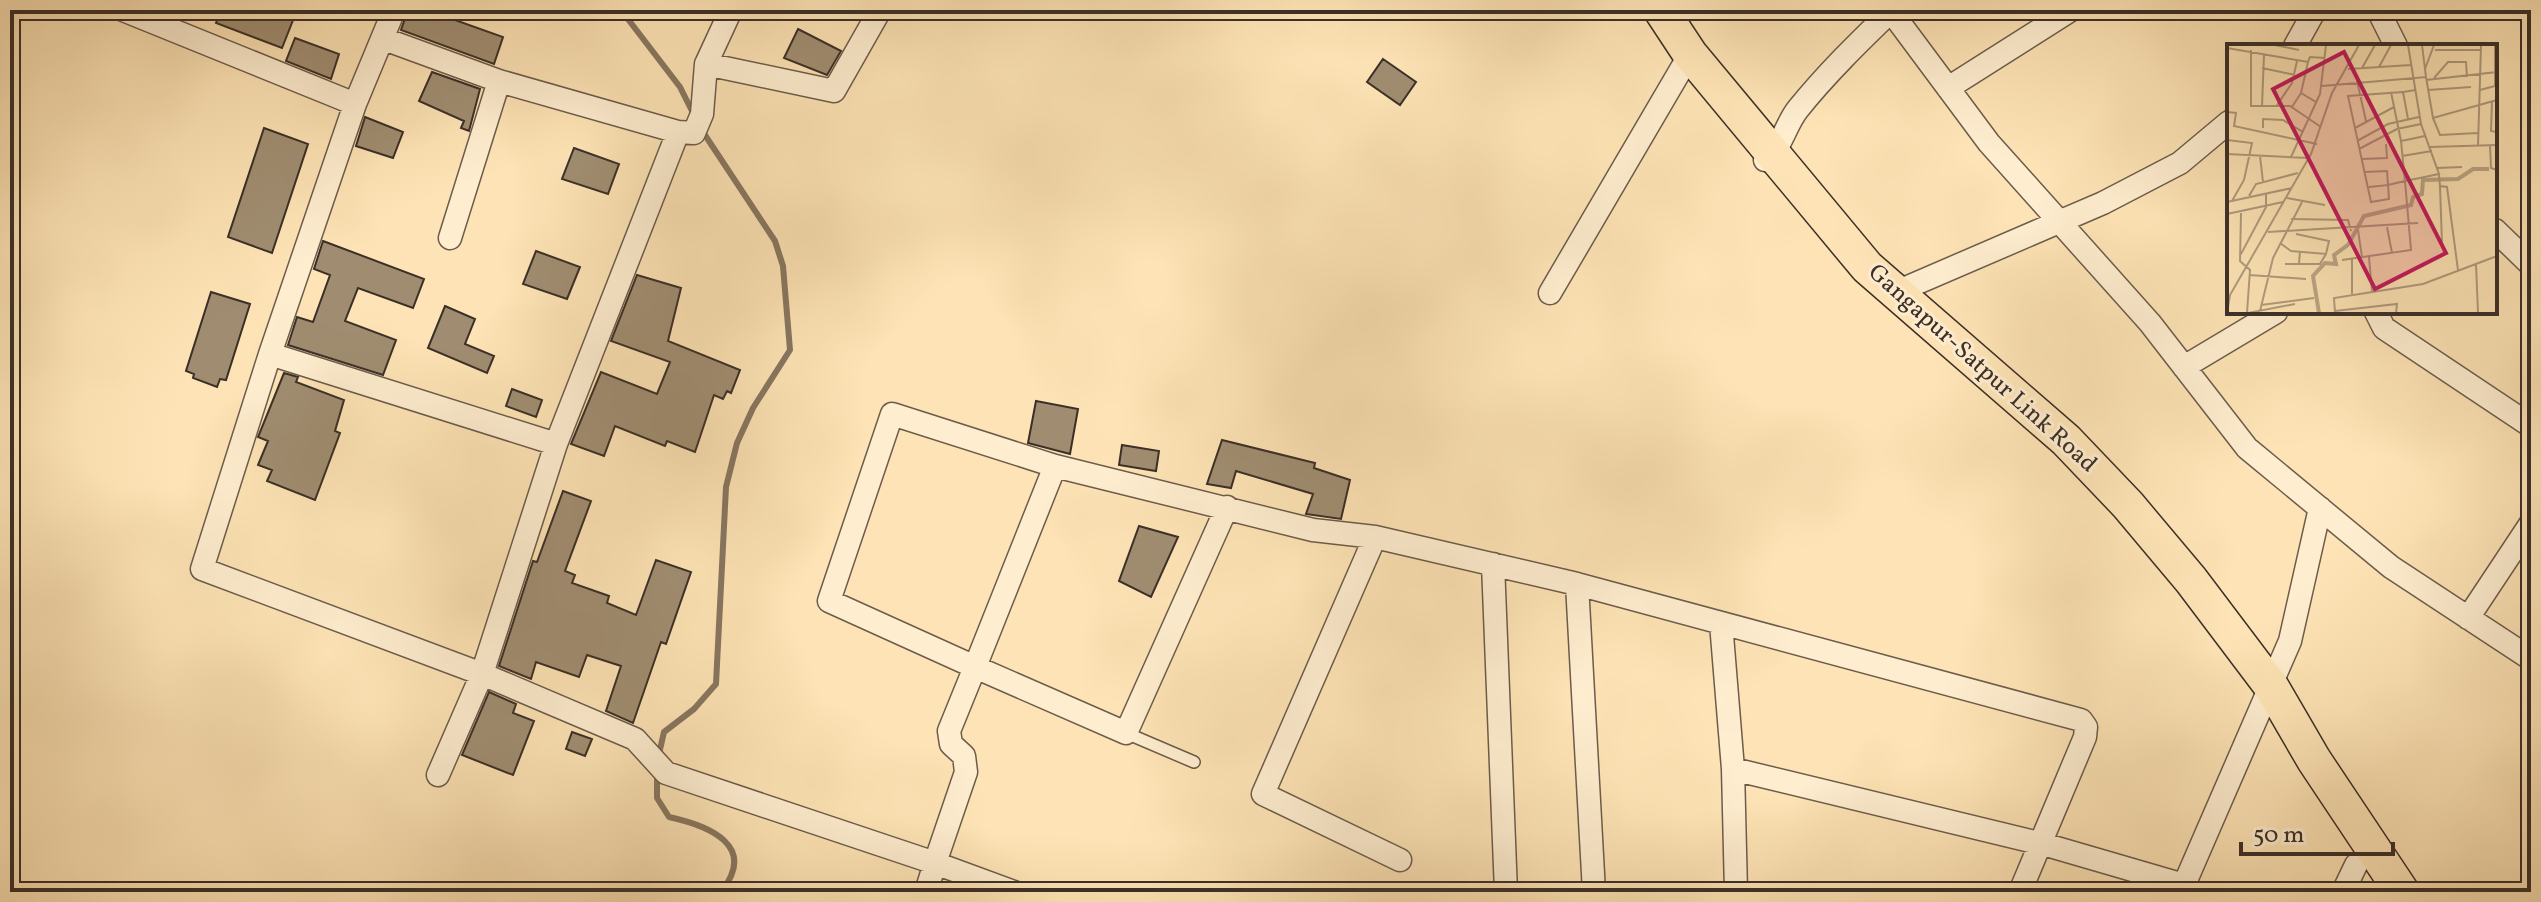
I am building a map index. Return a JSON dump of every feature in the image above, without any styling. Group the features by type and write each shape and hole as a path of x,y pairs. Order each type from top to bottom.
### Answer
{"main road":[{"name":"Gangapur-Satpur Link Road","path":"1638,10 1867,267 2093,466 2191,580 2266,698 2358,883"},
{"name":"Gangapur-Satpur Link Road","path":"1661,10 1686,62"},
{"name":"Gangapur-Satpur Link Road","path":"1768,158 1874,302 2080,479 2266,698 2314,760 2402,892"}],"street":[{"path":"123,10 355,104"},
{"path":"394,10 355,104 270,354 202,569 482,674 635,739 666,773 1014,892"},
{"path":"438,775 482,674 556,444 691,126 706,64 731,10"},
{"path":"706,64 834,91 880,10"},
{"path":"1948,88 2071,10"},
{"path":"2296,44 2315,10"},
{"path":"2378,10 2395,44"},
{"path":"1768,158 1796,112 1856,43 1891,11 1948,88 2057,222 2150,323 2247,448 2391,567 2531,659"},
{"path":"384,39 499,81 691,126"},
{"path":"1550,293 1686,62"},
{"path":"450,238 499,81"},
{"path":"1894,293 2057,222 2180,163 2227,124"},
{"path":"2497,232 2531,265"},
{"path":"2184,367 2273,314"},
{"path":"2377,314 2384,328 2531,426"},
{"path":"270,354 556,444"},
{"path":"1227,507 1126,733 829,601 892,414 1055,466 1227,507 1313,530 1375,537 1577,584 2081,720 2086,727 2085,737 2043,844 2020,892"},
{"path":"926,892 966,772 964,756 951,744 949,731 1055,466"},
{"path":"1733,769 2043,844 2182,888 2290,641 2320,508"},
{"path":"2468,618 2531,523"},
{"path":"1375,537 1263,794 1400,860"},
{"path":"1493,564 1506,892"},
{"path":"1577,584 1594,892"},
{"path":"1721,623 1733,769 1736,892"}],"lane":[{"path":"1126,733 1194,762"}],"building":[{"path":"221,10 297,10 282,48 216,23"},
{"path":"408,10 427,10 503,37 494,64 401,30"},
{"path":"798,29 841,51 827,75 784,58"},
{"path":"295,38 339,54 331,79 286,61"},
{"path":"1383,59 1416,82 1400,105 1367,82"},
{"path":"432,72 480,89 469,131 461,128 464,121 419,101"},
{"path":"365,117 403,132 393,158 356,146"},
{"path":"264,128 308,144 272,253 228,237"},
{"path":"574,148 619,164 608,194 562,179"},
{"path":"323,241 424,279 413,308 358,288 345,321 396,340 383,375 288,345 297,317 313,322 330,275 314,269"},
{"path":"536,251 580,267 567,299 523,284"},
{"path":"637,275 681,288 668,341 740,370 731,393 727,391 723,399 714,395 695,452 667,441 665,446 615,426 604,456 571,444 601,372 657,394 670,362 611,341"},
{"path":"211,292 250,304 226,380 220,379 217,387 193,378 194,374 186,371"},
{"path":"445,306 475,319 465,344 494,356 487,373 428,348"},
{"path":"284,373 298,377 296,382 344,400 335,431 340,433 315,500 267,481 272,470 258,465 268,441 258,437"},
{"path":"512,389 542,400 536,417 506,406"},
{"path":"1036,401 1078,409 1070,454 1028,443"},
{"path":"1222,440 1315,463 1314,468 1350,480 1341,519 1306,514 1313,494 1236,471 1231,488 1207,484"},
{"path":"1122,445 1159,451 1156,471 1119,465"},
{"path":"563,491 591,501 565,571 575,575 572,583 609,596 607,603 636,615 656,560 691,572 666,644 661,642 633,723 606,711 621,666 587,655 579,677 536,662 531,679 499,666 533,561 537,562"},
{"path":"1139,526 1178,537 1151,597 1119,581"},
{"path":"489,692 516,704 513,713 534,721 513,775 462,755"},
{"path":"572,732 592,739 585,756 566,749"}],"waterway":[{"path":"621,10 680,87 694,115"},
{"path":"659,754 664,732 694,709 716,684 726,487 737,443 753,408 790,350 783,266 775,241 701,129"},
{"path":"657,773 657,798 669,817 700,826 732,850 734,862 731,876 721,892"}]}
